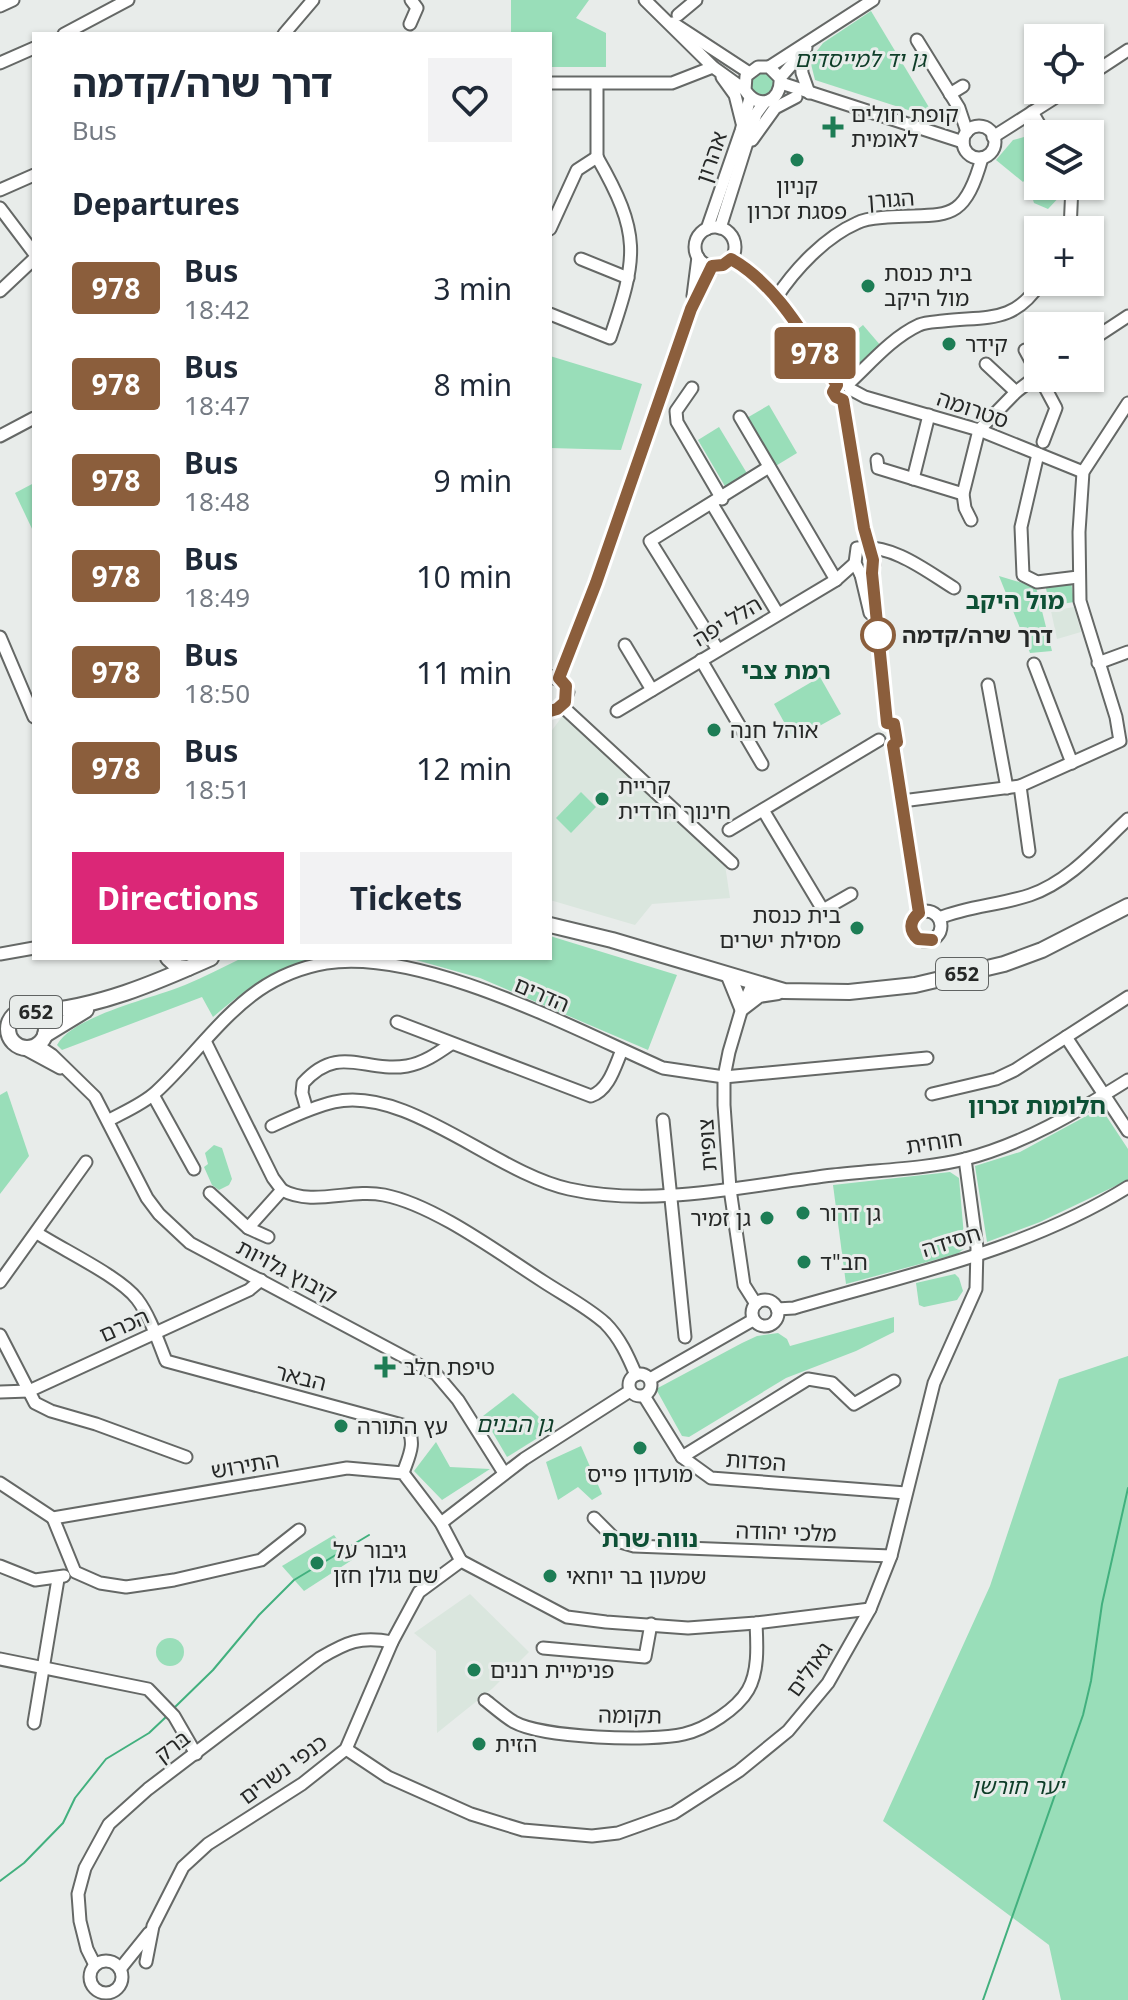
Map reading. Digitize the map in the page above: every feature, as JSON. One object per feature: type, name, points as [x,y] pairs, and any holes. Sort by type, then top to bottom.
[{"type":"main road","name":"652","points":[[552,925],[784,991],[849,992],[915,985],[1004,964],[1042,950],[1128,906]]},
{"type":"main road","points":[[161,979],[166,960]]},
{"type":"main road","points":[[169,960],[178,967],[188,968]]},
{"type":"main road","name":"652","points":[[24,1044],[9,1036],[4,1028],[20,1011],[65,1010],[104,1000],[206,960]]},
{"type":"main road","points":[[729,976],[742,1008],[759,995],[784,991]]},
{"type":"main road","name":"652","points":[[24,1044],[104,1000]]},
{"type":"main road","name":"652","points":[[24,1044],[44,1021],[35,1012]]},
{"type":"street","points":[[0,6],[13,0]]},
{"type":"street","points":[[68,32],[128,0]]},
{"type":"street","points":[[285,32],[313,0]]},
{"type":"street","points":[[410,24],[417,8],[411,0]]},
{"type":"street","points":[[645,0],[701,56],[747,94],[770,100],[815,94]]},
{"type":"street","points":[[678,15],[696,0]]},
{"type":"street","points":[[747,94],[744,81],[748,72],[758,67],[769,67],[873,0]]},
{"type":"street","points":[[662,17],[748,72]]},
{"type":"street","points":[[917,40],[959,108],[961,117],[945,135]]},
{"type":"street","points":[[770,100],[780,80],[812,41]]},
{"type":"street","points":[[0,63],[32,49]]},
{"type":"street","points":[[1104,66],[1128,50]]},
{"type":"street","points":[[801,55],[802,73],[815,94]]},
{"type":"street","points":[[695,75],[701,56]]},
{"type":"street","points":[[552,83],[672,83],[713,67]]},
{"type":"street","points":[[713,67],[735,95],[743,122],[741,131]]},
{"type":"street","points":[[769,67],[780,80],[815,94],[945,135],[965,137]]},
{"type":"street","points":[[552,315],[610,338],[632,259],[629,226],[597,157],[597,85]]},
{"type":"street","points":[[950,94],[963,86]]},
{"type":"street","name":"אהרון","points":[[714,228],[741,131],[747,94]]},
{"type":"street","points":[[744,151],[775,108],[796,97]]},
{"type":"street","name":"אהרון","points":[[714,228],[756,114],[770,100]]},
{"type":"street","points":[[993,137],[1045,104]]},
{"type":"street","points":[[959,108],[965,137],[969,154],[982,158],[992,150],[993,137],[984,127],[975,127],[965,137]]},
{"type":"street","points":[[1032,112],[1037,120]]},
{"type":"street","points":[[552,225],[577,170],[597,157]]},
{"type":"street","name":"הגורן","points":[[776,298],[789,278],[823,246],[857,222],[876,218],[945,215],[960,206],[975,182],[982,158]]},
{"type":"street","points":[[0,190],[32,176]]},
{"type":"street","points":[[0,208],[32,250]]},
{"type":"street","points":[[691,309],[698,237],[714,228],[730,234],[734,252],[723,265],[712,266],[698,257]]},
{"type":"street","points":[[581,259],[628,278]]},
{"type":"street","points":[[731,259],[763,283],[776,298],[844,390],[873,560]]},
{"type":"street","points":[[0,291],[32,261]]},
{"type":"street","points":[[712,266],[691,309],[596,583],[555,677],[568,692],[556,709],[732,863]]},
{"type":"street","points":[[763,283],[789,278]]},
{"type":"street","points":[[844,390],[902,335],[922,324],[994,317],[1013,312],[1032,296]]},
{"type":"street","points":[[1104,332],[1128,316]]},
{"type":"street","points":[[986,364],[1016,392]]},
{"type":"street","points":[[971,520],[963,494],[979,430],[1024,386]]},
{"type":"street","points":[[692,388],[676,411],[677,422],[778,614]]},
{"type":"street","name":"סטרומה","points":[[844,390],[979,430],[1083,472]]},
{"type":"street","points":[[1043,442],[1056,408],[1048,392]]},
{"type":"street","points":[[902,801],[1020,786],[1120,741],[1116,717],[1080,601],[1078,577],[1083,472],[1128,403]]},
{"type":"street","points":[[913,479],[929,415]]},
{"type":"street","points":[[740,417],[836,580]]},
{"type":"street","points":[[0,436],[32,419]]},
{"type":"street","points":[[1038,454],[1021,527],[1023,575],[1037,582],[1078,577]]},
{"type":"street","points":[[877,460],[878,468],[963,494]]},
{"type":"street","points":[[718,650],[650,541],[769,467]]},
{"type":"street","points":[[869,547],[903,557],[954,588]]},
{"type":"street","name":"הלל יפה","points":[[617,711],[836,580],[863,570],[857,548],[869,547]]},
{"type":"street","points":[[887,723],[879,640],[863,570],[888,551]]},
{"type":"street","points":[[0,637],[32,712]]},
{"type":"street","points":[[625,645],[652,690]]},
{"type":"street","points":[[1098,663],[1128,652]]},
{"type":"street","points":[[701,660],[762,764]]},
{"type":"street","points":[[1034,664],[1072,763]]},
{"type":"street","points":[[988,685],[1007,788]]},
{"type":"street","points":[[887,723],[894,724],[897,742],[893,745],[883,744],[879,740],[879,729],[887,723]]},
{"type":"street","points":[[729,830],[879,740]]},
{"type":"street","points":[[893,745],[919,913],[911,926],[914,936],[922,941],[937,937],[941,928],[939,918],[932,912],[919,913]]},
{"type":"street","points":[[1020,786],[1029,851]]},
{"type":"street","points":[[763,810],[823,910],[851,894]]},
{"type":"street","points":[[939,918],[960,909],[1026,896],[1062,880],[1128,819]]},
{"type":"street","points":[[0,954],[32,948]]},
{"type":"street","name":"הדרים","points":[[109,1120],[153,1095],[241,1004],[284,976],[310,966],[355,962],[429,973],[461,983],[663,1068],[724,1077],[927,1058]]},
{"type":"street","name":"צופית","points":[[753,983],[742,1008],[724,1077],[730,1189],[744,1285],[756,1304]]},
{"type":"street","points":[[932,1094],[996,1079],[1128,997]]},
{"type":"street","points":[[397,1022],[591,1096],[599,1093],[605,1085],[622,1050]]},
{"type":"street","points":[[1066,1037],[1128,1131]]},
{"type":"street","points":[[205,1041],[273,1178],[282,1190],[301,1197],[353,1193],[385,1195],[423,1209],[490,1247],[593,1314],[617,1337],[636,1375]]},
{"type":"street","name":"קיבוץ גלויות","points":[[24,1044],[77,1080],[95,1097],[147,1198],[190,1243],[436,1374],[458,1400],[504,1473]]},
{"type":"street","points":[[307,1110],[302,1093],[303,1083],[325,1064],[350,1061],[406,1066],[421,1062],[451,1044]]},
{"type":"street","name":"חוחית","points":[[272,1126],[307,1110],[346,1101],[371,1102],[407,1112],[548,1184],[589,1193],[669,1195],[965,1159],[1031,1136],[1128,1080]]},
{"type":"street","points":[[153,1095],[194,1169]]},
{"type":"street","points":[[663,1120],[685,1337]]},
{"type":"street","name":"גאולים","points":[[346,1749],[388,1777],[471,1814],[523,1830],[592,1836],[618,1833],[674,1813],[739,1771],[788,1731],[828,1683],[870,1609],[891,1556],[934,1383],[976,1289],[977,1254],[965,1159]]},
{"type":"street","points":[[0,1282],[86,1162]]},
{"type":"street","name":"חסידה","points":[[777,1309],[794,1308],[977,1254],[1075,1217],[1128,1187]]},
{"type":"street","points":[[248,1228],[282,1190]]},
{"type":"street","points":[[210,1193],[248,1228],[268,1237]]},
{"type":"street","points":[[37,1233],[136,1297],[156,1333]]},
{"type":"street","name":"הכרם","points":[[0,1392],[29,1391],[249,1290],[261,1280]]},
{"type":"street","points":[[762,1301],[769,1301],[777,1309],[777,1318],[772,1324],[760,1326],[753,1320],[756,1304],[762,1301]]},
{"type":"street","points":[[650,1379],[753,1320]]},
{"type":"street","name":"הבאר","points":[[156,1333],[166,1361],[406,1426],[412,1434],[413,1444],[403,1473]]},
{"type":"street","points":[[0,1335],[35,1403],[186,1457]]},
{"type":"street","points":[[642,1374],[650,1379],[650,1391],[644,1396],[635,1396],[630,1391],[629,1384],[636,1375],[642,1374]]},
{"type":"street","points":[[682,1457],[808,1379],[832,1383],[854,1404],[894,1381]]},
{"type":"street","points":[[441,1523],[504,1473],[630,1391]]},
{"type":"street","name":"הפדות","points":[[644,1396],[682,1457],[711,1478],[906,1493]]},
{"type":"street","name":"התירוש","points":[[53,1518],[347,1468],[403,1473]]},
{"type":"street","points":[[403,1473],[441,1523],[461,1561],[539,1599],[567,1617],[688,1628],[870,1609]]},
{"type":"street","points":[[0,1483],[53,1518],[75,1572],[100,1583],[126,1587],[174,1580],[261,1560],[299,1530]]},
{"type":"street","name":"מלכי יהודה","points":[[594,1518],[617,1541],[634,1546],[891,1556]]},
{"type":"street","name":"כנפי נשרים","points":[[146,1962],[153,1926],[183,1867],[208,1844],[302,1784],[346,1749],[392,1642],[419,1592],[443,1571],[461,1561]]},
{"type":"street","points":[[0,1566],[35,1580],[58,1579],[75,1572]]},
{"type":"street","points":[[34,1723],[58,1579]]},
{"type":"street","name":"תקומה","points":[[485,1700],[516,1723],[549,1732],[628,1738],[686,1734],[737,1704],[750,1687],[756,1664],[756,1623]]},
{"type":"street","points":[[543,1648],[645,1657],[651,1624]]},
{"type":"street","name":"ברק","points":[[95,1965],[87,1949],[80,1921],[78,1894],[85,1868],[109,1824],[148,1789],[320,1658],[347,1642],[369,1638],[392,1642]]},
{"type":"street","points":[[0,1659],[148,1689],[174,1716],[196,1754]]},
{"type":"street","points":[[120,1969],[109,1961],[95,1965],[90,1979],[100,1992],[116,1989],[121,1980],[120,1969],[153,1926]]},
{"type":"shaded area","points":[[1074,607],[1081,632],[1057,639],[1051,611]]},
{"type":"shaded area","name":"קריית חינוך חרדית","points":[[564,714],[725,865],[730,898],[652,904],[635,925],[552,901],[552,730]]},
{"type":"shaded area","name":"פנימיית רננים","points":[[470,1594],[529,1652],[493,1688],[437,1733],[436,1651],[414,1633]]},
{"type":"green space","points":[[511,0],[589,0],[576,18],[606,33],[606,67],[552,67],[552,32],[511,32]]},
{"type":"green space","name":"גן יד למייסדים","points":[[871,11],[936,119],[815,80],[810,60],[823,43]]},
{"type":"green space","points":[[758,72],[768,72],[775,79],[775,89],[768,96],[758,96],[751,89],[751,79]]},
{"type":"green space","points":[[1024,137],[1023,182],[996,160],[1013,140]]},
{"type":"green space","points":[[1033,200],[1056,200],[1048,209]]},
{"type":"green space","points":[[863,325],[881,346],[852,370],[834,349]]},
{"type":"green space","points":[[552,357],[642,384],[621,450],[552,448]]},
{"type":"green space","points":[[769,405],[797,453],[774,467],[745,419]]},
{"type":"green space","points":[[719,427],[748,475],[726,488],[698,440]]},
{"type":"green space","points":[[32,484],[32,529],[15,493]]},
{"type":"green space","points":[[999,576],[1036,587],[1052,651],[1030,653]]},
{"type":"green space","points":[[1071,581],[1074,602],[1050,606],[1045,584]]},
{"type":"green space","points":[[820,677],[841,714],[794,740],[774,704]]},
{"type":"green space","points":[[581,792],[596,807],[571,833],[556,818]]},
{"type":"green space","points":[[552,937],[677,975],[648,1050],[480,978],[416,960],[552,960]]},
{"type":"green space","points":[[238,960],[308,960],[260,982],[213,1017],[202,997],[62,1050],[57,1045],[79,1025],[96,1017],[185,985]]},
{"type":"green space","points":[[7,1091],[29,1156],[0,1194],[0,1095]]},
{"type":"green space","points":[[1101,1108],[1128,1149],[1128,1180],[1040,1222],[987,1242],[975,1166],[1020,1152]]},
{"type":"green space","points":[[214,1145],[222,1148],[232,1179],[229,1185],[219,1190],[212,1185],[204,1167],[208,1164],[205,1153]]},
{"type":"green space","points":[[950,1172],[959,1178],[965,1248],[957,1254],[846,1284],[833,1185]]},
{"type":"green space","points":[[955,1274],[963,1291],[957,1300],[924,1307],[919,1305],[916,1283]]},
{"type":"green space","points":[[894,1317],[894,1332],[856,1351],[786,1378],[689,1437],[682,1436],[656,1389],[757,1336],[778,1333],[787,1339],[790,1346]]},
{"type":"green space","name":"יער חורשן","points":[[1128,1356],[1128,2000],[1061,2000],[1049,1945],[883,1821],[990,1586],[1059,1379]]},
{"type":"green space","name":"גן הבנים","points":[[513,1393],[552,1429],[507,1457],[483,1416]]},
{"type":"green space","points":[[436,1442],[450,1467],[490,1469],[442,1500],[414,1471]]},
{"type":"green space","points":[[581,1446],[602,1494],[592,1500],[578,1487],[558,1500],[546,1462]]},
{"type":"green space","name":"גיבור על שם גולן חזן","points":[[334,1535],[352,1560],[304,1591],[282,1566]]},
{"type":"green space","points":[[170,1638],[180,1642],[184,1652],[180,1662],[170,1666],[160,1662],[156,1652],[160,1642]]},
{"type":"waterway","points":[[983,2000],[1083,1715],[1102,1604],[1128,1488]]},
{"type":"waterway","points":[[174,1708],[213,1670],[259,1615],[294,1580],[369,1535]]},
{"type":"waterway","points":[[0,1881],[24,1863],[63,1823],[75,1798],[106,1759],[149,1733],[167,1716]]},
{"type":"bus line","name":"978","points":[[552,710],[562,706],[567,697],[566,686],[559,678],[596,583],[691,309],[712,266],[723,265],[731,259],[763,283],[776,298],[837,385],[833,392],[836,397],[843,400],[864,528],[873,560],[887,723],[894,724],[897,742],[893,745],[919,913],[911,926],[918,939],[932,940]]},
{"type":"place","name":"קופת חולים לאומית","points":[[833,127]]},
{"type":"place","name":"קניון פסגת זכרון","points":[[797,160]]},
{"type":"place","name":"בית כנסת מול היקב","points":[[868,286]]},
{"type":"place","name":"קידר","points":[[949,344]]},
{"type":"place","name":"דרך שרה/קדמה","points":[[878,635]]},
{"type":"place","name":"אוהל חנה","points":[[714,730]]},
{"type":"place","name":"קריית חינוך חרדית","points":[[602,799]]},
{"type":"place","name":"בית כנסת מסילת ישרים","points":[[857,928]]},
{"type":"place","name":"גן דרור","points":[[803,1213]]},
{"type":"place","name":"גן זמיר","points":[[767,1218]]},
{"type":"place","name":"חב\"ד","points":[[804,1262]]},
{"type":"place","name":"טיפת חלב","points":[[385,1367]]},
{"type":"place","name":"עץ התורה","points":[[341,1426]]},
{"type":"place","name":"מועדון פייס","points":[[640,1448]]},
{"type":"place","name":"גיבור על שם גולן חזן","points":[[317,1563]]},
{"type":"place","name":"שמעון בר יוחאי","points":[[550,1576]]},
{"type":"place","name":"פנימיית רננים","points":[[474,1670]]},
{"type":"place","name":"הזית","points":[[479,1744]]},
{"type":"district","name":"מול היקב","points":[[1015,601]]},
{"type":"district","name":"רמת צבי","points":[[786,671]]},
{"type":"district","name":"חלומות זכרון","points":[[1037,1106]]},
{"type":"district","name":"נווה שרת","points":[[650,1539]]}]
